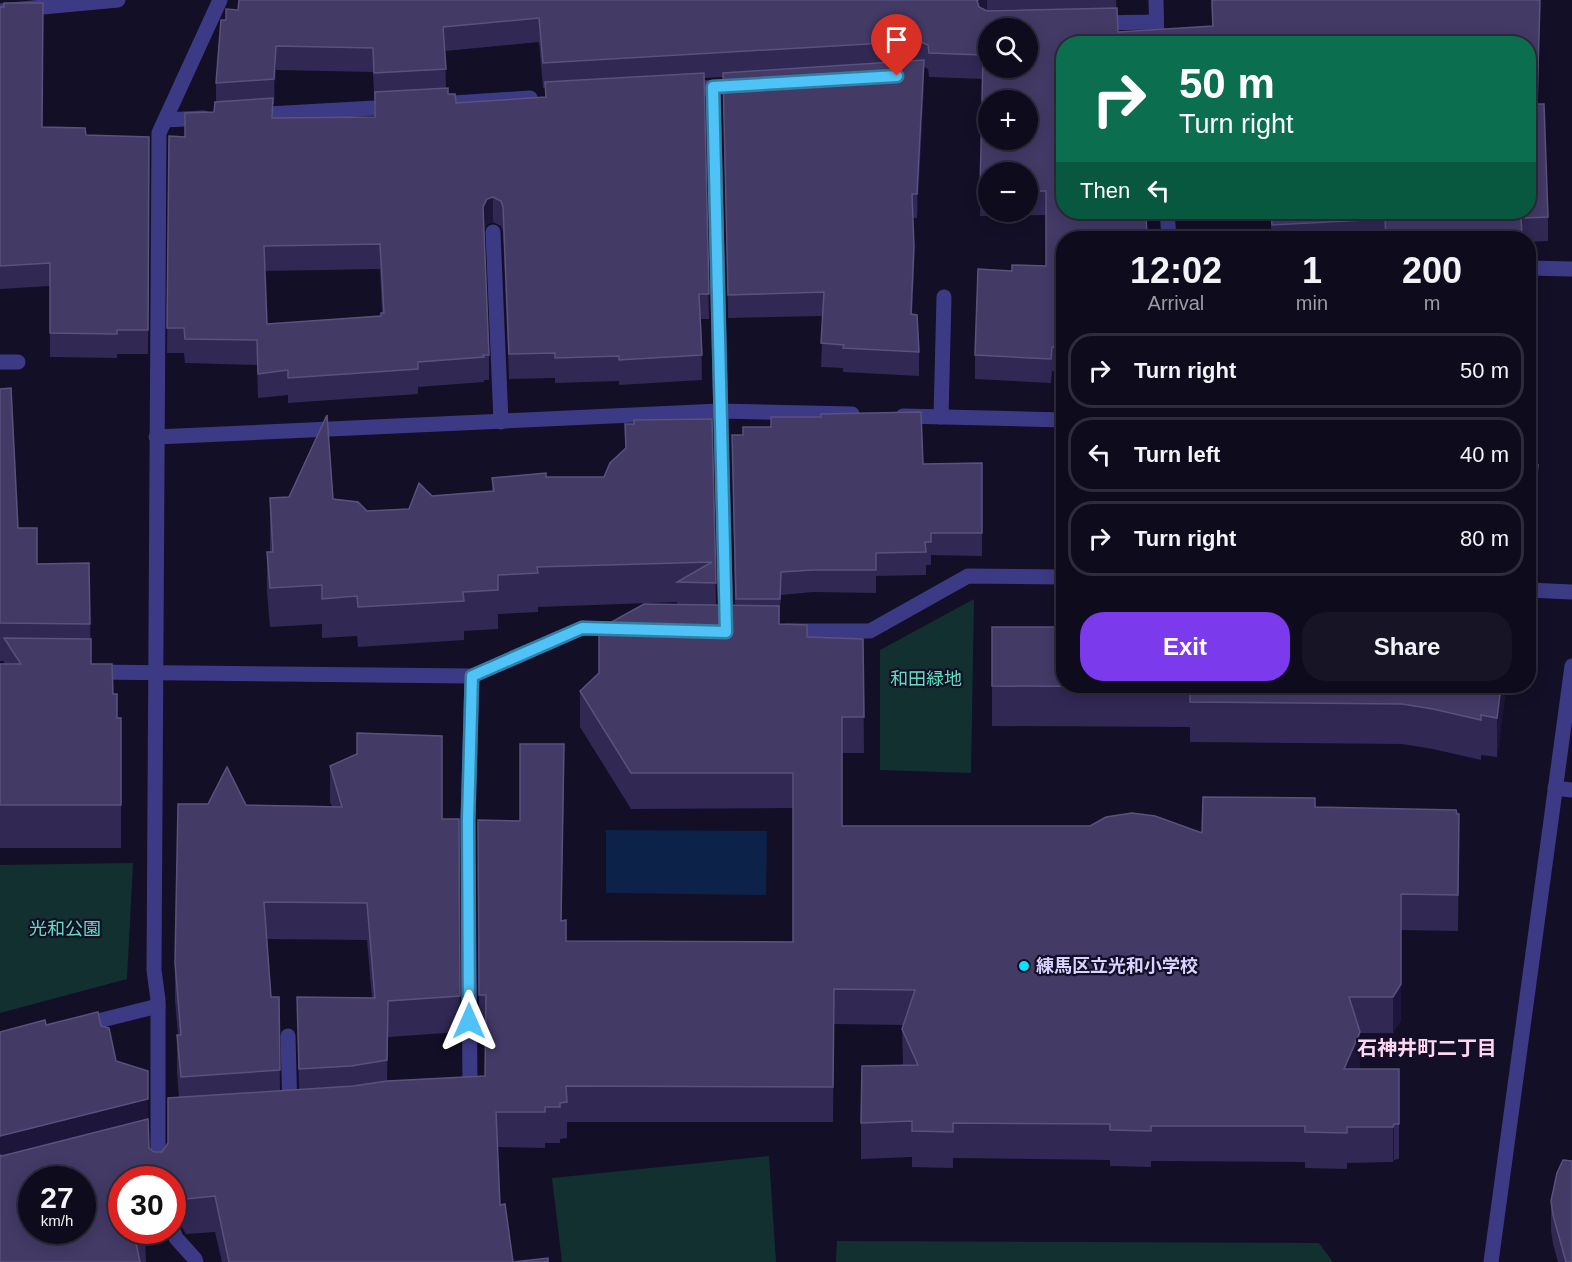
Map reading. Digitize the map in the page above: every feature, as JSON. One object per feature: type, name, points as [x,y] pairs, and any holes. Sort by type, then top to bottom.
[{"type":"street","points":[[0,11],[118,0]]},
{"type":"street","points":[[156,1166],[152,1144],[158,1125],[158,1006],[154,970],[159,133],[220,0]]},
{"type":"street","points":[[1156,0],[1157,36]]},
{"type":"street","points":[[1089,23],[1156,22]]},
{"type":"street","points":[[666,90],[759,85]]},
{"type":"street","points":[[713,87],[726,631]]},
{"type":"street","points":[[427,105],[547,97]]},
{"type":"street","points":[[165,120],[404,106]]},
{"type":"street","points":[[493,232],[501,422]]},
{"type":"street","points":[[1536,268],[1572,269]]},
{"type":"street","points":[[941,417],[944,297]]},
{"type":"street","points":[[0,362],[18,362]]},
{"type":"street","points":[[156,437],[720,411],[1056,420]]},
{"type":"street","points":[[770,631],[870,631],[968,576],[1056,577]]},
{"type":"street","points":[[1536,590],[1572,592]]},
{"type":"street","points":[[80,672],[472,676],[582,628],[637,630]]},
{"type":"street","points":[[1491,1262],[1572,666]]},
{"type":"street","points":[[455,1096],[467,1094],[470,1088],[468,821],[472,676]]},
{"type":"street","points":[[1555,788],[1572,790]]},
{"type":"street","points":[[68,1028],[158,1006]]},
{"type":"street","points":[[288,1036],[290,1116]]},
{"type":"street","points":[[158,1125],[175,1124]]},
{"type":"street","points":[[181,1244],[196,1262]]},
{"type":"green space","name":"和田緑地","points":[[974,599],[971,773],[880,770],[880,650]]},
{"type":"green space","name":"光和公園","points":[[133,863],[127,979],[0,1013],[0,865]]},
{"type":"green space","points":[[769,1156],[776,1262],[562,1262],[552,1178]]},
{"type":"green space","points":[[837,1241],[1319,1243],[1333,1262],[836,1262]]},
{"type":"water","points":[[606,830],[767,831],[766,895],[606,893]]},
{"type":"building","points":[[239,0],[978,0],[979,7],[987,11],[1117,8],[1118,32],[1213,26],[1212,0],[1540,0],[1537,104],[1544,104],[1548,217],[1536,217],[1536,36],[1056,36],[1056,219],[1146,219],[1147,231],[1056,231],[1056,347],[1052,347],[1051,359],[975,355],[978,269],[1012,271],[1012,265],[1046,266],[1046,191],[1038,191],[1038,162],[981,162],[981,150],[1038,150],[1038,90],[982,90],[982,78],[1038,78],[1038,18],[978,18],[978,55],[929,53],[928,45],[919,41],[543,63],[539,18],[443,27],[446,69],[374,73],[373,48],[276,46],[274,79],[216,83],[221,20],[226,20],[226,9],[238,10]]},
{"type":"building","points":[[4,3],[43,3],[42,127],[85,128],[86,135],[149,137],[148,330],[117,330],[117,334],[50,333],[50,263],[0,266],[0,7],[4,7]]},
{"type":"building","points":[[924,60],[917,194],[912,194],[914,247],[911,314],[917,315],[919,352],[843,348],[844,345],[821,343],[824,292],[728,295],[723,73]]},
{"type":"building","points":[[704,73],[709,294],[699,294],[702,355],[619,360],[619,356],[555,358],[555,353],[509,354],[503,207],[501,201],[493,197],[487,199],[483,207],[489,355],[418,362],[418,369],[288,378],[288,370],[258,374],[257,340],[185,339],[184,328],[167,328],[169,136],[185,137],[185,113],[214,112],[215,102],[273,98],[272,118],[375,117],[375,92],[448,88],[448,94],[455,94],[456,103],[546,97],[545,82]],"holes":[[[380,244],[384,313],[381,313],[381,316],[267,324],[264,246]]]},
{"type":"building","points":[[1272,219],[1385,219],[1272,225]]},
{"type":"building","points":[[1385,219],[1521,219],[1522,231],[1386,231]]},
{"type":"building","points":[[11,388],[18,528],[37,528],[37,564],[89,563],[90,624],[0,623],[0,389]]},
{"type":"building","points":[[921,412],[923,464],[982,463],[982,533],[931,533],[931,542],[925,542],[926,552],[876,553],[876,570],[781,572],[780,599],[736,599],[732,435],[743,435],[743,427],[771,427],[771,417]]},
{"type":"building","points":[[327,415],[333,499],[358,502],[367,511],[409,509],[419,483],[432,496],[494,491],[492,478],[546,473],[546,477],[604,477],[610,463],[626,448],[625,424],[634,424],[634,420],[712,419],[716,583],[677,582],[712,562],[537,567],[538,573],[498,575],[498,590],[463,592],[464,601],[358,607],[357,596],[322,599],[322,585],[270,588],[267,552],[273,552],[270,498],[289,497]]},
{"type":"building","points":[[644,604],[779,606],[779,624],[807,625],[807,637],[863,639],[864,717],[842,717],[842,826],[1090,826],[1106,817],[1132,813],[1155,816],[1202,833],[1203,797],[1315,798],[1315,807],[1456,810],[1459,814],[1458,895],[1401,894],[1401,984],[1393,997],[1349,997],[1360,1032],[1344,1069],[1399,1069],[1399,1124],[1394,1124],[1393,1127],[1347,1127],[1347,1133],[1305,1132],[1305,1126],[1151,1126],[1151,1131],[1110,1130],[1110,1124],[953,1123],[953,1132],[912,1131],[912,1121],[861,1123],[862,1066],[918,1065],[902,1029],[915,990],[834,989],[833,1087],[566,1086],[567,1102],[560,1103],[560,1107],[545,1107],[545,1112],[496,1112],[500,1205],[505,1204],[513,1262],[229,1262],[215,1196],[186,1199],[186,1166],[108,1166],[108,1244],[136,1244],[140,1262],[0,1262],[0,1155],[148,1119],[149,1148],[154,1152],[162,1152],[168,1143],[168,1098],[485,1076],[486,995],[479,995],[478,820],[520,821],[520,744],[564,744],[561,921],[566,920],[566,941],[793,942],[793,773],[631,773],[580,691],[599,673],[599,629]]},
{"type":"building","points":[[992,627],[1056,627],[1056,686],[992,686]]},
{"type":"building","points":[[4,638],[91,639],[91,664],[112,664],[113,694],[117,694],[117,718],[121,718],[121,805],[0,805],[0,664],[21,664]]},
{"type":"building","points":[[1190,693],[1500,693],[1497,718],[1481,715],[1481,720],[1402,704],[1190,702]]},
{"type":"building","points":[[357,733],[442,736],[442,819],[459,819],[460,996],[388,1001],[387,1060],[351,1066],[299,1069],[297,997],[375,998],[367,903],[264,902],[271,997],[279,997],[280,1070],[181,1077],[177,1035],[181,1035],[175,963],[178,804],[208,804],[227,767],[246,805],[342,807],[330,766],[357,754]]},
{"type":"building","points":[[98,1012],[101,1026],[109,1028],[116,1061],[148,1071],[148,1099],[0,1136],[0,1032],[45,1020],[46,1025]]},
{"type":"building","points":[[1563,1160],[1572,1161],[1572,1262],[1566,1262],[1551,1201],[1557,1173]]},
{"type":"building","points":[[548,1258],[548,1262],[513,1262]]},
{"type":"place","name":"練馬区立光和小学校","points":[[1024,966]]},
{"type":"district","name":"石神井町二丁目","points":[[1427,1048]]},
{"type":"route","points":[[469,1021],[468,821],[472,676],[582,628],[726,632],[713,87],[897,76]]}]
